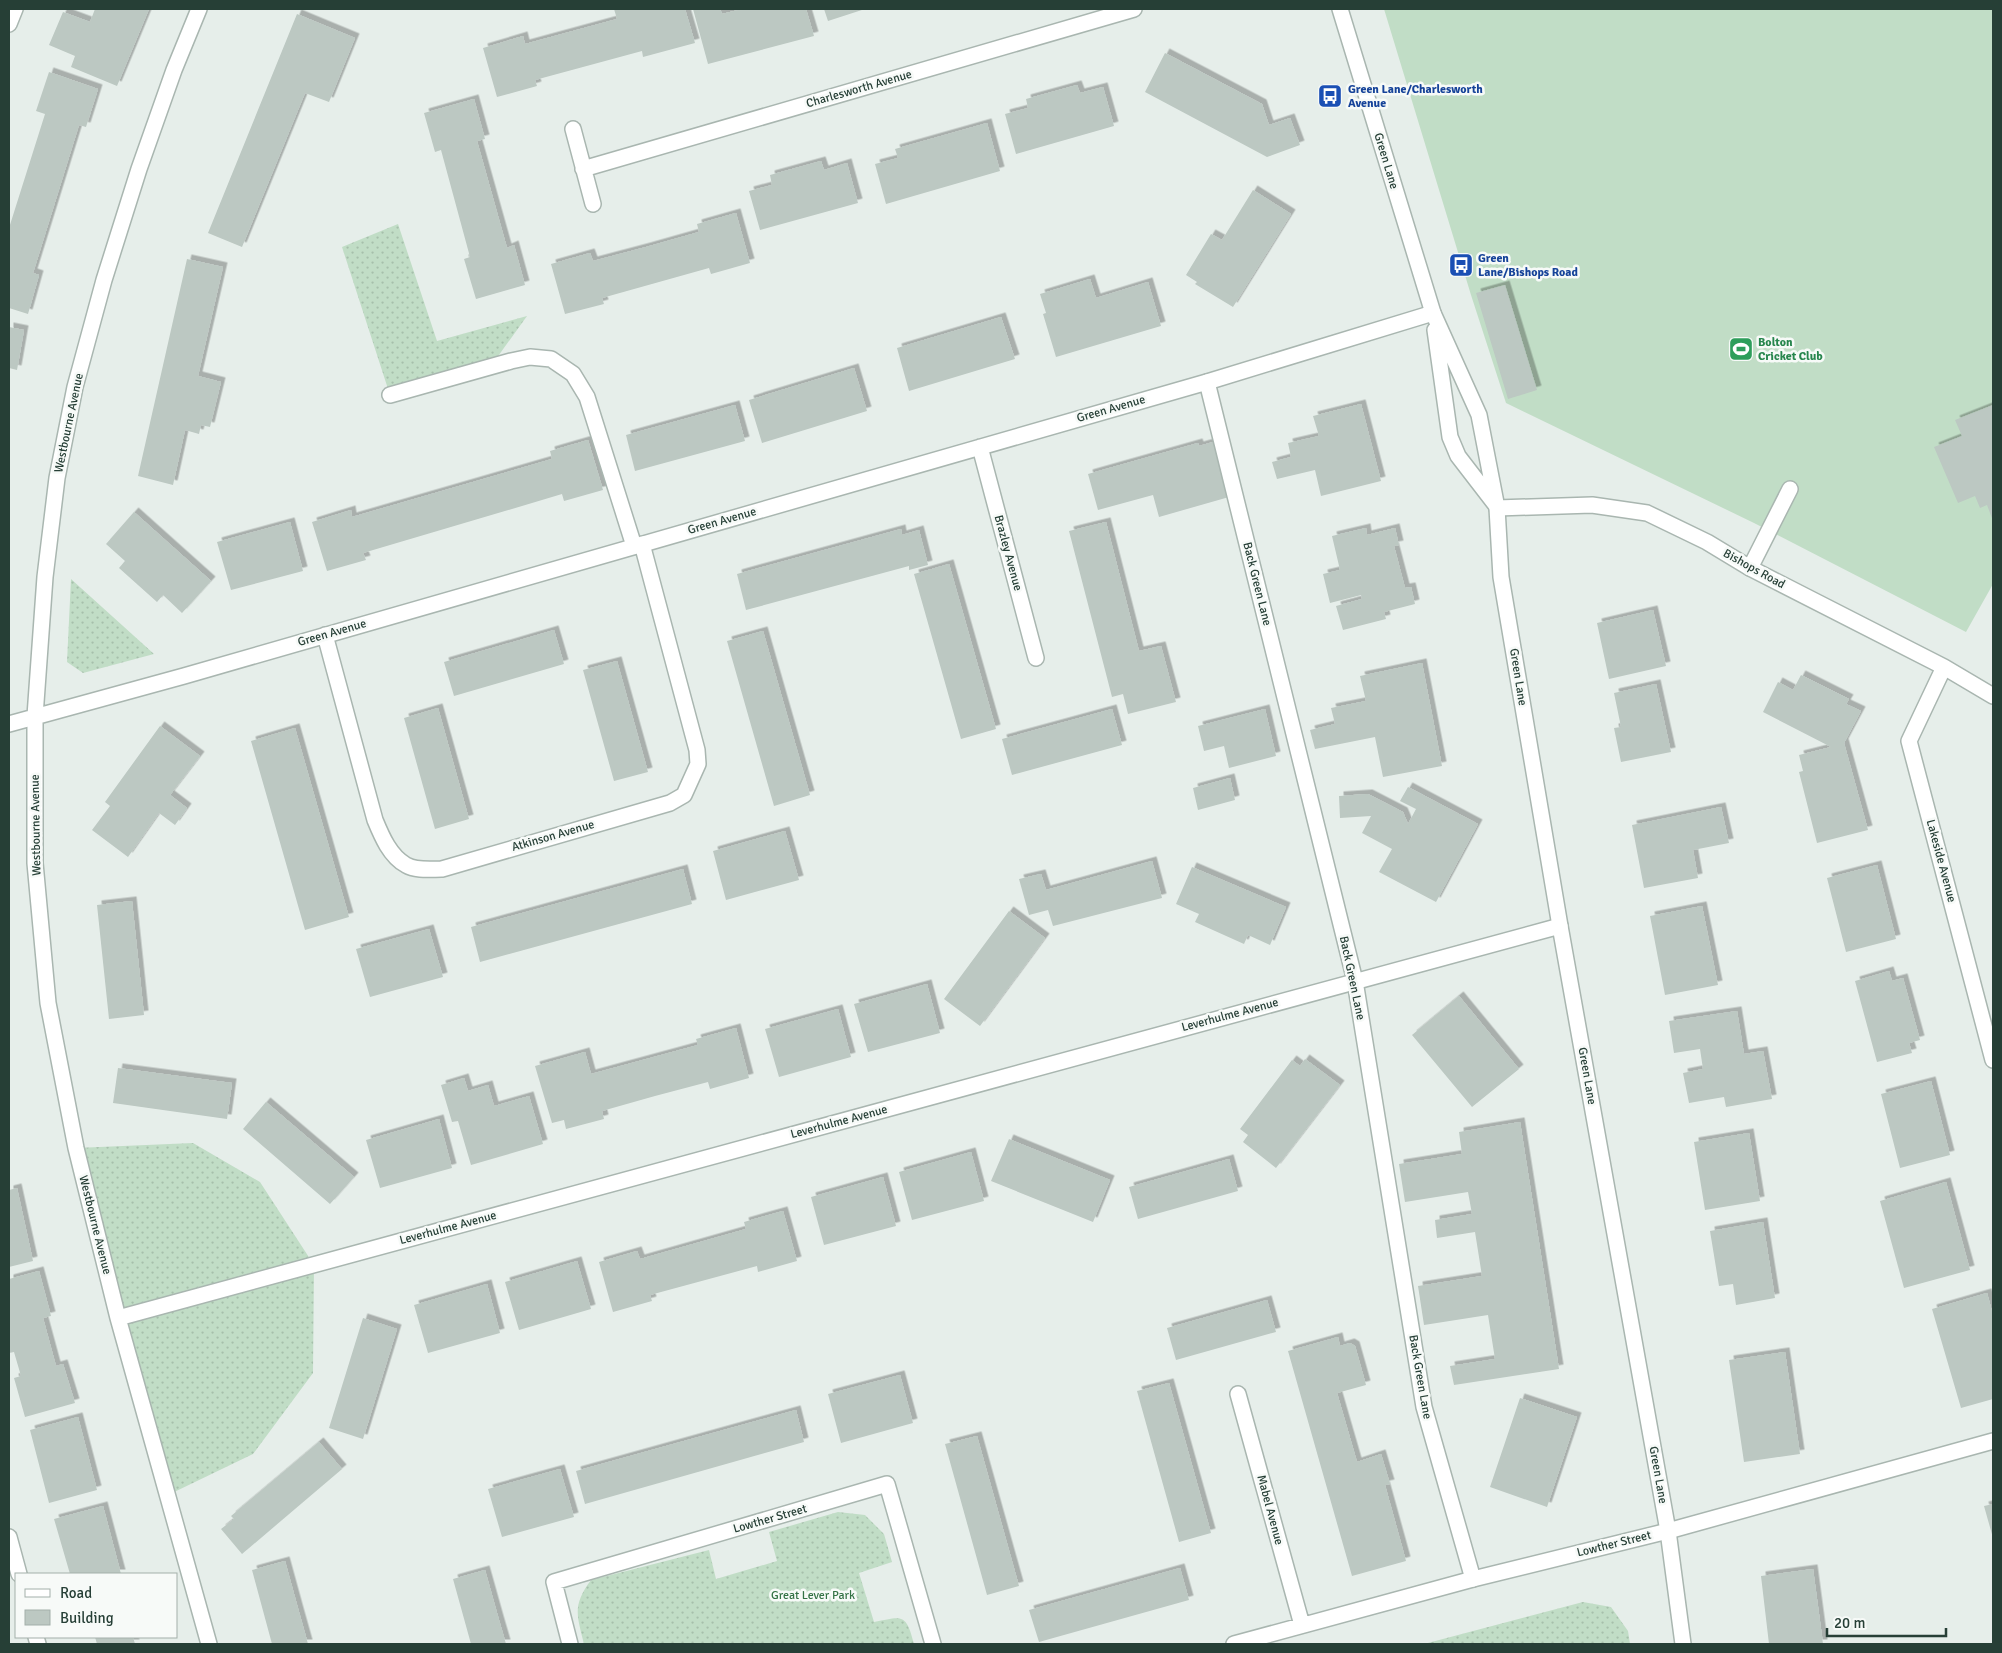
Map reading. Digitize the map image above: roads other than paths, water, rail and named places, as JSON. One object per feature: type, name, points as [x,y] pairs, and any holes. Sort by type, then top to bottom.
[{"type":"street","points":[[9,24],[15,9]]},
{"type":"street","name":"Westbourne Avenue","points":[[199,9],[174,70],[139,169],[104,280],[75,387],[57,478],[45,577],[35,716],[36,863],[48,1003],[76,1148],[118,1318],[209,1644]]},
{"type":"street","name":"Charlesworth Avenue","points":[[584,169],[1134,9]]},
{"type":"street","name":"Green Lane","points":[[1340,9],[1433,314],[1479,415],[1497,508],[1501,576],[1560,926],[1668,1530],[1683,1644]]},
{"type":"street","points":[[574,128],[593,204]]},
{"type":"street","name":"Green Avenue","points":[[9,724],[1207,382],[1433,314]]},
{"type":"street","name":"Green Lane","points":[[1433,314],[1450,437],[1458,456],[1497,508]]},
{"type":"street","name":"Atkinson Avenue","points":[[325,635],[375,820],[382,839],[393,854],[407,866],[424,869],[442,868],[670,802],[684,795],[698,764],[697,750],[638,545],[587,397],[573,374],[550,359],[530,357],[390,395]]},
{"type":"street","name":"Back Green Lane","points":[[1207,382],[1355,981],[1424,1407],[1473,1579]]},
{"type":"street","name":"Brazley Avenue","points":[[980,447],[1036,658]]},
{"type":"street","points":[[1750,568],[1790,490]]},
{"type":"street","name":"Bishops Road","points":[[1497,508],[1592,505],[1646,513],[1707,542],[1750,568],[1944,667],[1993,696]]},
{"type":"street","name":"Lakeside Avenue","points":[[1944,667],[1909,741],[1993,1060]]},
{"type":"street","name":"Leverhulme Avenue","points":[[118,1318],[1560,926]]},
{"type":"street","name":"Mabel Avenue","points":[[1238,1394],[1302,1625]]},
{"type":"street","name":"Lowther Street","points":[[1234,1644],[1473,1579],[1668,1530],[1993,1440]]},
{"type":"street","name":"Lowther Street","points":[[570,1644],[554,1582],[887,1484],[933,1644]]},
{"type":"street","points":[[9,1537],[19,1573]]},
{"type":"place","name":"Green Lane/Charlesworth Avenue","points":[[1330,96]]},
{"type":"place","name":"Green Lane/Bishops Road","points":[[1461,265]]},
{"type":"place","name":"Bolton Cricket Club","points":[[1741,349]]},
{"type":"park label","name":"Great Lever Park","points":[[813,1595]]}]
